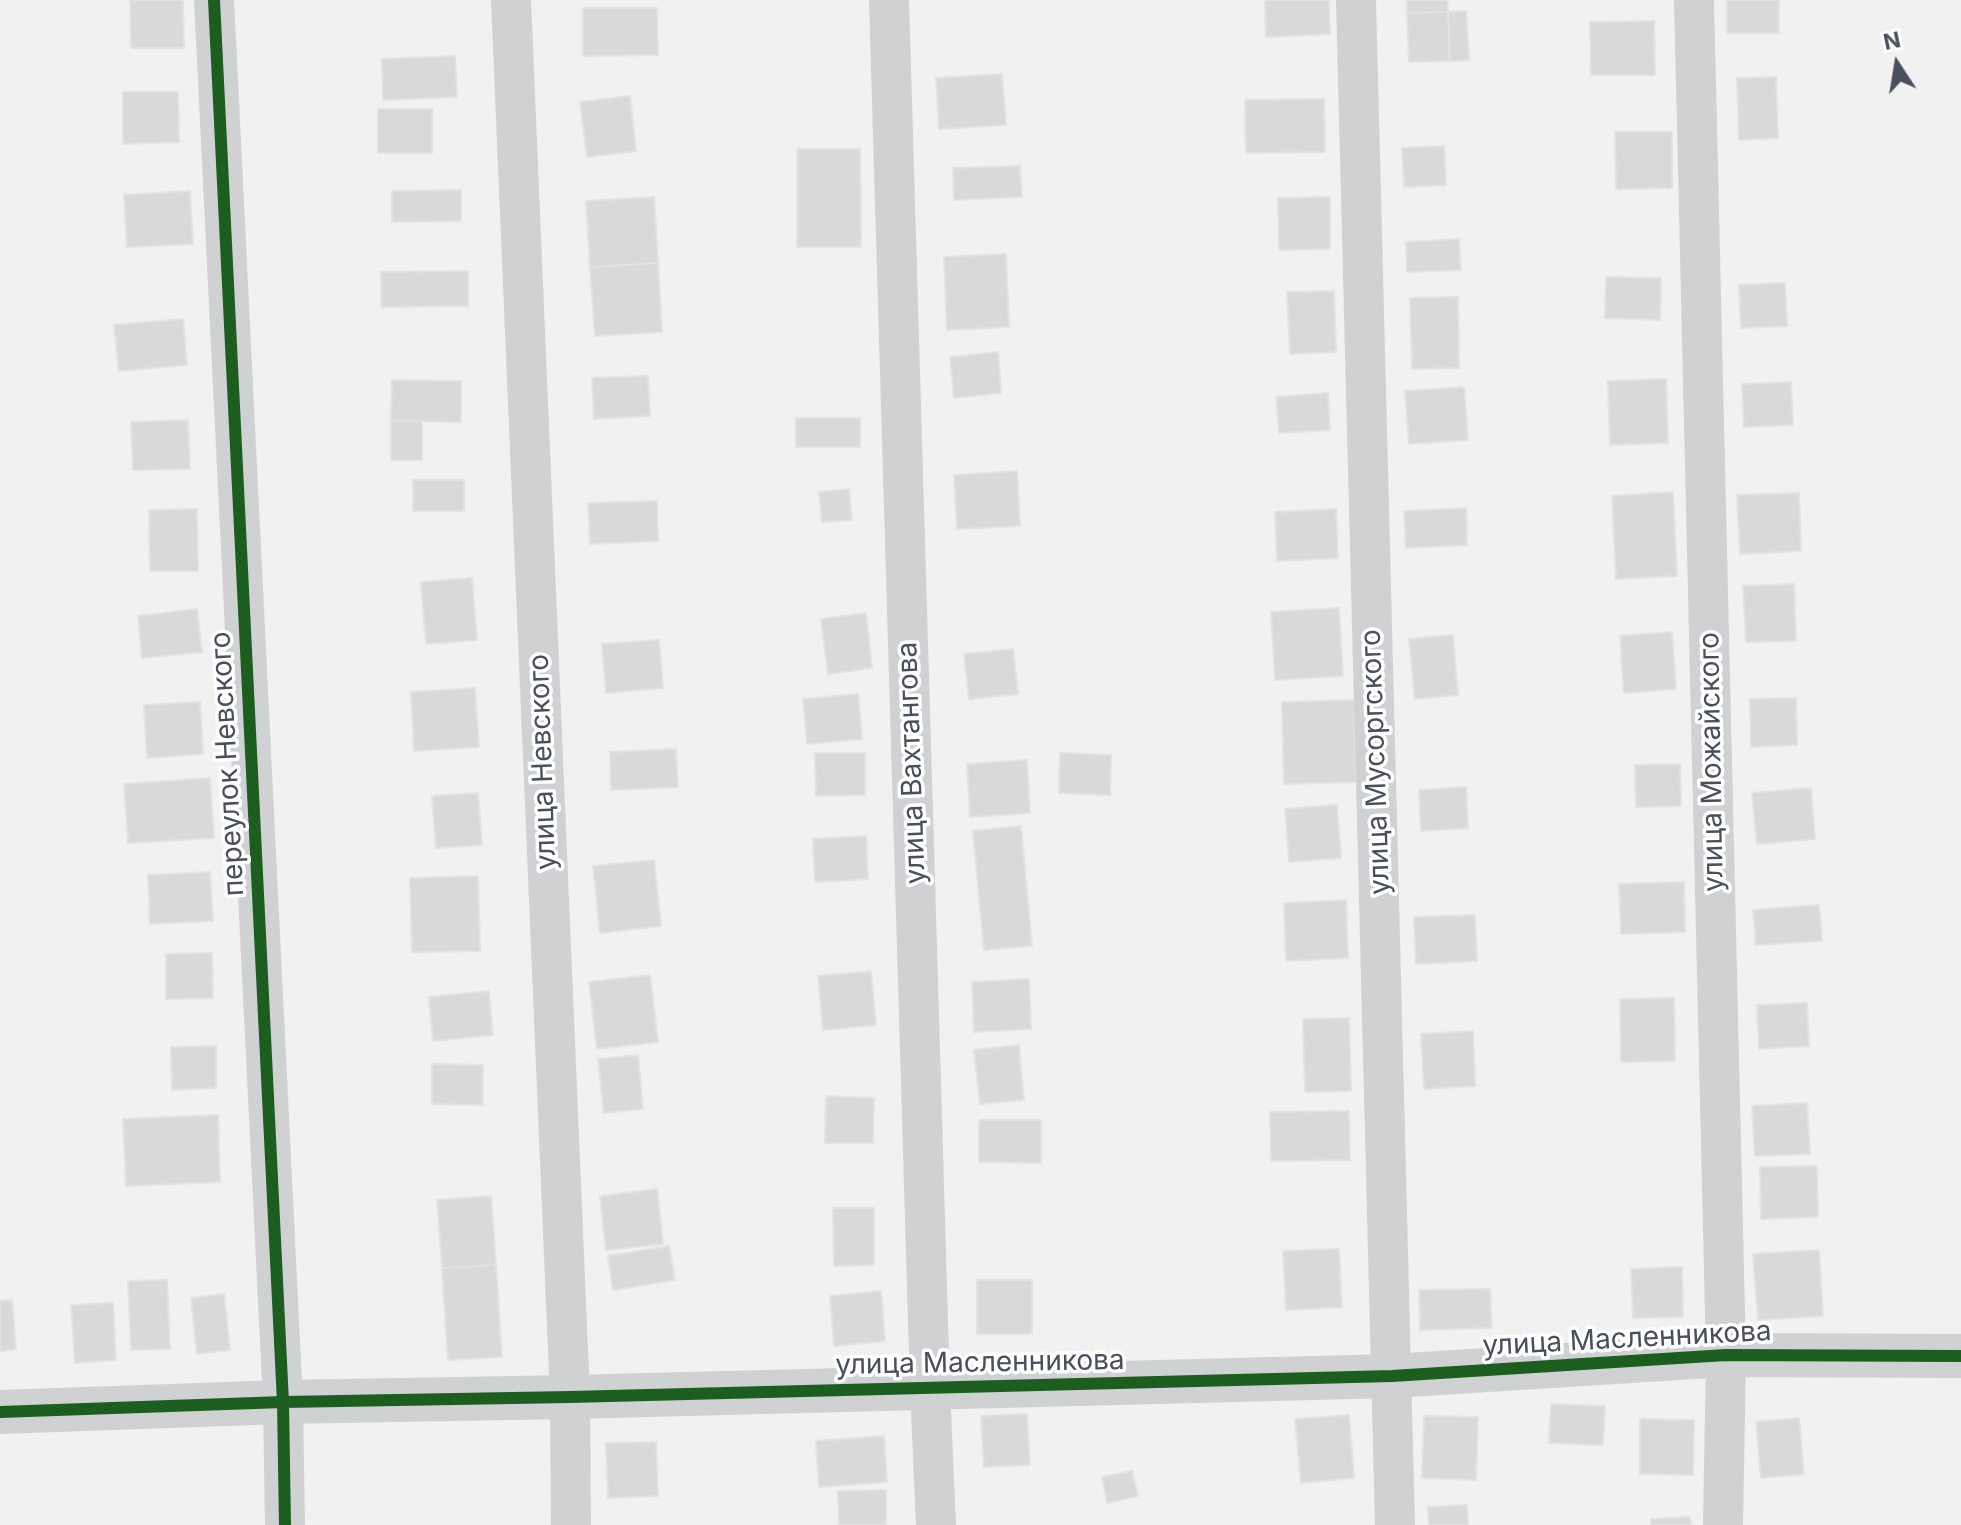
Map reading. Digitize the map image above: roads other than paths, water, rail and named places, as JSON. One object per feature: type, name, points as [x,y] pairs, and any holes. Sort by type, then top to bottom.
[{"type":"street","name":"переулок Невского","points":[[214,0],[283,1402],[285,1525]]},
{"type":"street","name":"улица Невского","points":[[511,0],[570,1397],[571,1525]]},
{"type":"street","name":"улица Вахтангова","points":[[889,0],[936,1525]]},
{"type":"street","name":"улица Мусоргского","points":[[1356,0],[1395,1525]]},
{"type":"street","name":"улица Можайского","points":[[1694,0],[1726,1355],[1723,1525]]},
{"type":"street","name":"улица Масленникова","points":[[0,1412],[283,1402],[1392,1376],[1726,1355],[1961,1356]]}]
